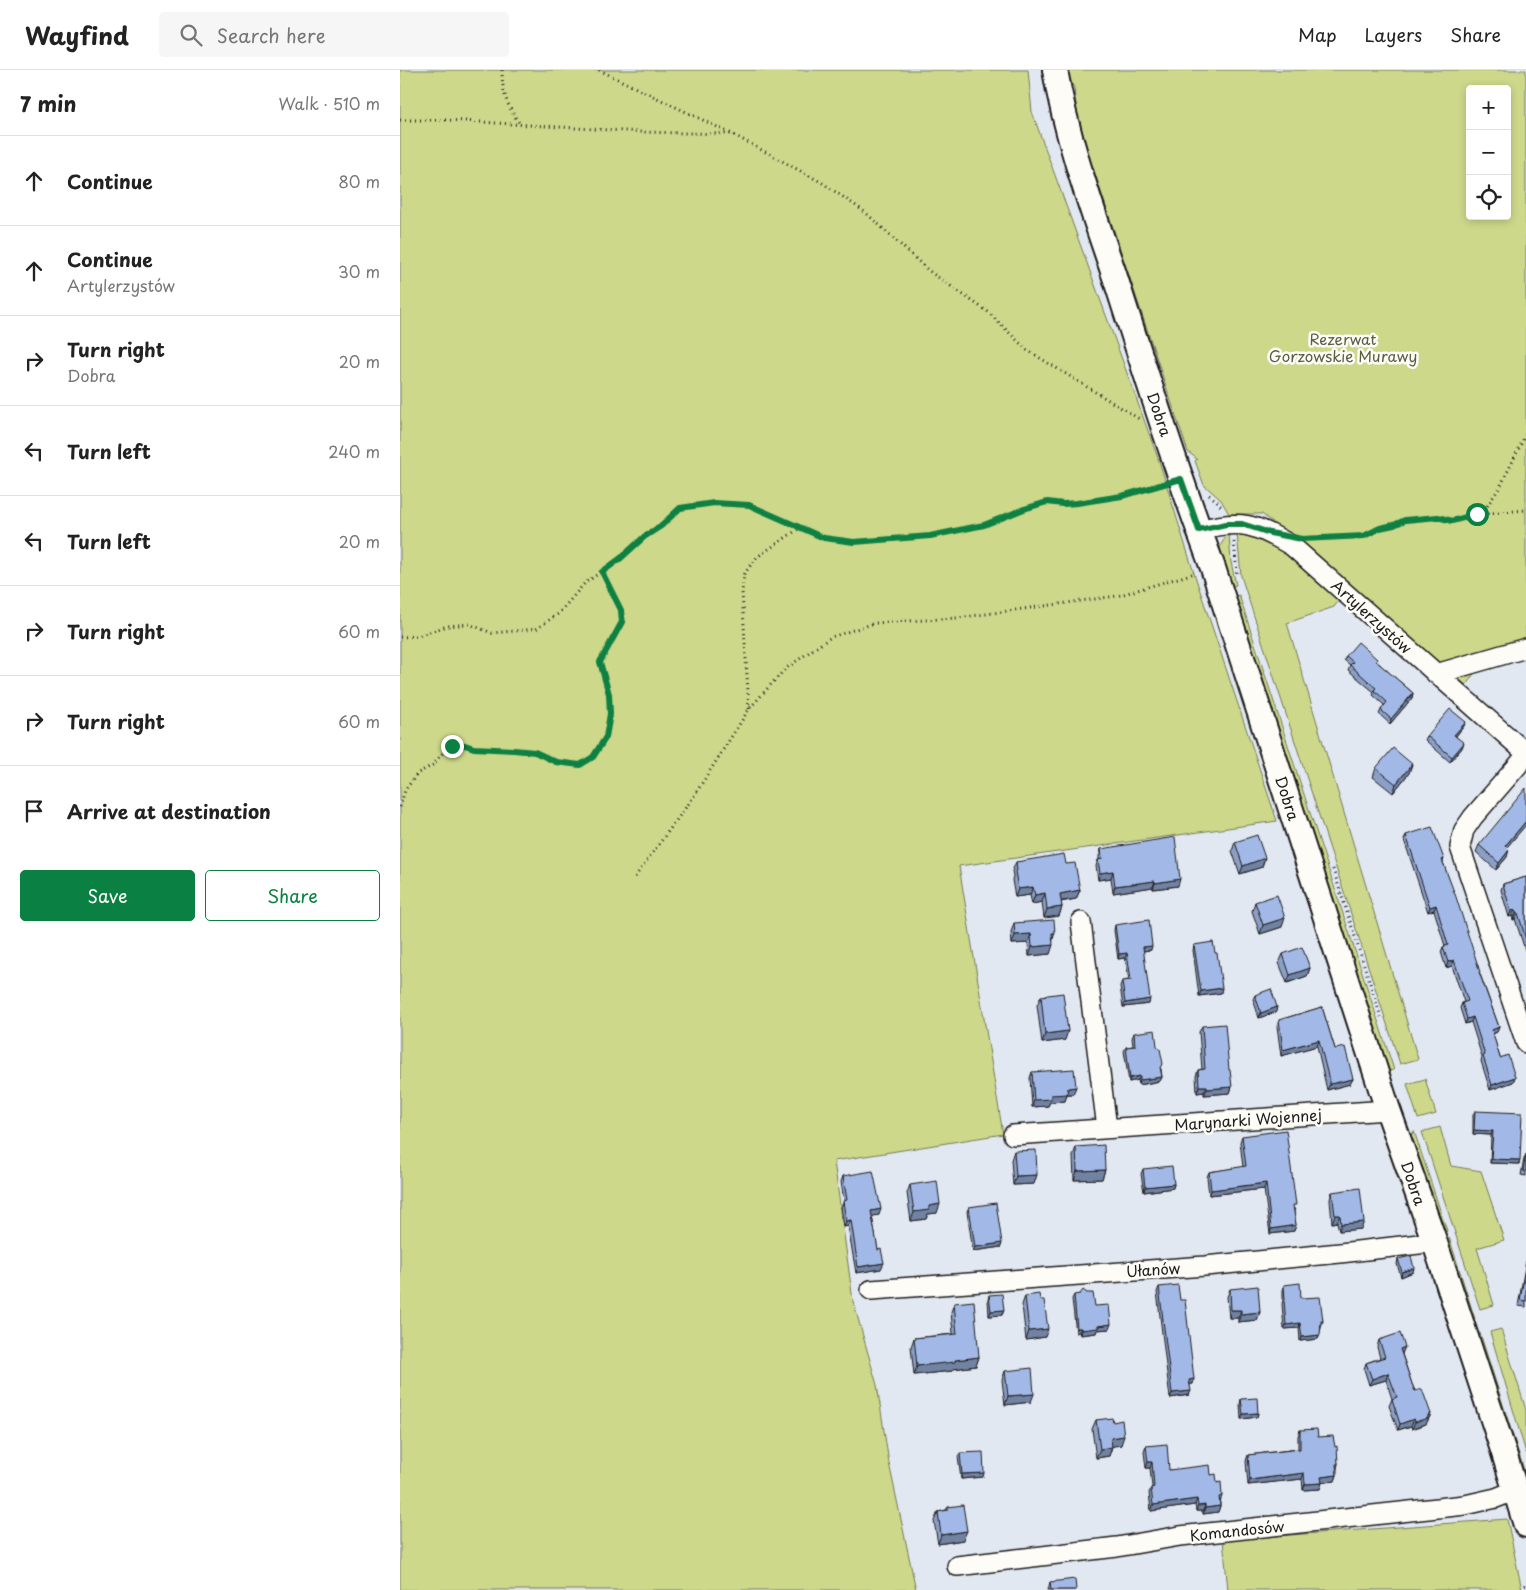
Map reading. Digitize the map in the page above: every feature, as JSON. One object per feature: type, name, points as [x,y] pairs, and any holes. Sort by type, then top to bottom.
[{"type":"street","name":"Dobra","points":[[1055,70],[1061,107],[1103,241],[1181,479],[1213,568],[1388,1110],[1434,1240],[1526,1522]]},
{"type":"street","name":"Artylerzystów","points":[[1199,530],[1230,524],[1249,525],[1270,533],[1292,546],[1526,754],[1473,817],[1464,830],[1460,847],[1526,1042]]},
{"type":"street","points":[[1436,674],[1526,648]]},
{"type":"street","points":[[1081,922],[1107,1128]]},
{"type":"street","name":"Marynarki Wojennej","points":[[1012,1135],[1388,1110]]},
{"type":"street","name":"Ułanów","points":[[871,1290],[1205,1266],[1340,1253],[1419,1244],[1434,1240]]},
{"type":"street","name":"Komandosów","points":[[956,1566],[1117,1547],[1180,1536],[1465,1505],[1496,1498],[1516,1490]]},
{"type":"path","points":[[502,70],[504,93],[509,108],[521,124]]},
{"type":"path","points":[[599,70],[734,134],[821,182],[865,212],[929,271],[988,312],[1027,350],[1142,421]]},
{"type":"path","points":[[400,120],[448,120],[641,132],[734,134]]},
{"type":"path","points":[[1477,514],[1487,506],[1500,487],[1526,434]]},
{"type":"path","points":[[400,637],[418,636],[448,626],[469,624],[492,633],[536,629],[558,614],[585,583],[621,558],[680,508],[714,503],[749,505],[824,538],[854,542],[930,536],[984,525],[1047,502],[1077,503],[1122,496],[1181,479]]},
{"type":"path","points":[[1302,539],[1364,536],[1380,528],[1405,520],[1438,517],[1452,521],[1477,514],[1526,510]]},
{"type":"path","points":[[1230,524],[1238,576]]},
{"type":"path","points":[[749,709],[742,592],[744,574],[758,557],[800,528]]},
{"type":"path","points":[[635,877],[694,796],[749,709],[785,669],[831,637],[875,623],[957,618],[1117,596],[1213,568]]},
{"type":"path","points":[[400,807],[405,790],[418,774],[432,765],[452,746],[465,745],[474,748],[535,752],[556,762],[580,765],[593,757],[606,737],[610,714],[609,694],[600,662],[622,622],[621,610],[602,572]]},
{"type":"path","points":[[1331,860],[1382,1019]]},
{"type":"path","points":[[1525,1590],[1524,1586],[1526,1585]]},
{"type":"green space","points":[[400,70],[1028,70],[1032,112],[1159,461],[1193,570],[1277,821],[959,866],[1003,1134],[834,1161],[853,1301],[877,1385],[889,1463],[916,1590],[400,1590]]},
{"type":"green space","name":"Rezerwat Gorzowskie Murawy","points":[[1066,70],[1526,70],[1526,655],[1478,668],[1466,685],[1262,514],[1229,514],[1221,500],[1204,485],[1195,461],[1197,459],[1188,452],[1078,123],[1074,88]]},
{"type":"green space","points":[[1237,533],[1244,533],[1273,543],[1340,599],[1334,607],[1287,623],[1418,1059],[1400,1064],[1241,576]]},
{"type":"green space","points":[[1229,535],[1231,562],[1236,585],[1227,588],[1219,553],[1224,540]]},
{"type":"green space","points":[[1239,595],[1394,1070],[1388,1071],[1231,597]]},
{"type":"green space","points":[[1425,1079],[1436,1114],[1418,1119],[1407,1084]]},
{"type":"green space","points":[[1440,1127],[1451,1166],[1481,1171],[1504,1240],[1477,1248],[1494,1305],[1480,1309],[1422,1132]]},
{"type":"green space","points":[[1414,1131],[1447,1231],[1441,1236],[1409,1138]]},
{"type":"green space","points":[[1449,1237],[1475,1319],[1468,1316],[1443,1240]]},
{"type":"green space","points":[[1501,1329],[1526,1410],[1526,1453],[1490,1332]]},
{"type":"green space","points":[[1479,1333],[1526,1476],[1526,1482],[1523,1483],[1476,1339]]},
{"type":"green space","points":[[1507,1519],[1522,1590],[1228,1590],[1223,1540]]},
{"type":"building","points":[[1358,642],[1377,659],[1376,661],[1413,693],[1391,719],[1381,710],[1387,702],[1374,690],[1376,688],[1350,665],[1353,662],[1346,656]]},
{"type":"building","points":[[1450,709],[1466,722],[1454,735],[1464,743],[1452,757],[1427,736]]},
{"type":"building","points":[[1393,748],[1412,764],[1396,784],[1376,768]]},
{"type":"building","points":[[1526,788],[1526,821],[1505,846],[1509,850],[1499,863],[1479,845]]},
{"type":"building","points":[[1432,827],[1499,1027],[1492,1030],[1500,1058],[1508,1055],[1515,1077],[1492,1085],[1473,1017],[1467,1019],[1462,1003],[1468,1001],[1454,960],[1448,962],[1443,947],[1448,945],[1436,905],[1430,907],[1406,835]]},
{"type":"building","points":[[1257,835],[1265,858],[1243,866],[1235,842]]},
{"type":"building","points":[[1175,837],[1180,879],[1115,886],[1113,871],[1100,873],[1098,860],[1102,859],[1101,849]]},
{"type":"building","points":[[1064,854],[1066,864],[1075,863],[1080,890],[1060,894],[1062,907],[1047,909],[1045,893],[1035,895],[1033,887],[1018,889],[1015,871],[1017,871],[1016,862]]},
{"type":"building","points":[[1526,877],[1526,939],[1518,913],[1515,910],[1511,911],[1503,884]]},
{"type":"building","points":[[1277,895],[1285,918],[1263,925],[1255,902]]},
{"type":"building","points":[[1054,920],[1055,933],[1052,933],[1053,945],[1032,947],[1031,934],[1015,935],[1014,923]]},
{"type":"building","points":[[1149,920],[1152,946],[1143,947],[1150,999],[1125,1003],[1122,981],[1131,980],[1127,953],[1119,954],[1115,925]]},
{"type":"building","points":[[1213,942],[1215,953],[1217,953],[1222,988],[1201,991],[1194,945]]},
{"type":"building","points":[[1302,947],[1310,968],[1290,975],[1283,954]]},
{"type":"building","points":[[1271,989],[1277,1007],[1261,1013],[1255,995]]},
{"type":"building","points":[[1063,993],[1068,1031],[1045,1034],[1041,996]]},
{"type":"building","points":[[1322,1007],[1335,1049],[1345,1047],[1353,1079],[1330,1084],[1319,1040],[1283,1050],[1279,1020]]},
{"type":"building","points":[[1225,1024],[1232,1087],[1207,1089],[1207,1086],[1199,1086],[1198,1070],[1205,1069],[1202,1026]]},
{"type":"building","points":[[1155,1030],[1157,1046],[1160,1049],[1163,1064],[1160,1067],[1162,1077],[1140,1080],[1140,1076],[1130,1078],[1126,1047],[1135,1046],[1134,1033]]},
{"type":"building","points":[[1074,1069],[1076,1087],[1068,1088],[1067,1094],[1051,1095],[1051,1099],[1034,1100],[1032,1072]]},
{"type":"building","points":[[1475,1111],[1522,1113],[1520,1160],[1491,1159],[1493,1131],[1474,1130]]},
{"type":"building","points":[[1286,1130],[1296,1205],[1293,1205],[1296,1225],[1271,1229],[1266,1183],[1211,1190],[1209,1172],[1246,1166],[1242,1136]]},
{"type":"building","points":[[1104,1145],[1105,1170],[1077,1171],[1076,1147]]},
{"type":"building","points":[[1036,1150],[1037,1175],[1016,1176],[1014,1151]]},
{"type":"building","points":[[1526,1154],[1526,1171],[1523,1171]]},
{"type":"building","points":[[1172,1166],[1174,1184],[1145,1187],[1143,1169]]},
{"type":"building","points":[[873,1171],[881,1209],[871,1211],[878,1250],[881,1249],[884,1263],[858,1267],[851,1220],[846,1221],[843,1201],[847,1200],[843,1176]]},
{"type":"building","points":[[937,1181],[940,1204],[929,1206],[929,1210],[914,1212],[910,1185]]},
{"type":"building","points":[[1360,1188],[1364,1222],[1341,1224],[1340,1215],[1335,1215],[1332,1192]]},
{"type":"building","points":[[996,1203],[1002,1243],[975,1247],[969,1207]]},
{"type":"building","points":[[1411,1256],[1414,1268],[1402,1272],[1398,1259]]},
{"type":"building","points":[[1526,1267],[1526,1301],[1520,1300]]},
{"type":"building","points":[[1300,1283],[1301,1298],[1320,1297],[1323,1321],[1321,1321],[1320,1335],[1302,1337],[1300,1323],[1286,1325],[1284,1285]]},
{"type":"building","points":[[1178,1285],[1180,1300],[1185,1300],[1194,1379],[1189,1380],[1191,1391],[1172,1393],[1159,1287]]},
{"type":"building","points":[[1258,1286],[1260,1312],[1241,1314],[1241,1310],[1231,1310],[1230,1289]]},
{"type":"building","points":[[1083,1290],[1087,1293],[1093,1293],[1095,1306],[1109,1305],[1111,1324],[1081,1330],[1081,1328],[1077,1328],[1074,1295],[1080,1294]]},
{"type":"building","points":[[1002,1294],[1004,1310],[991,1311],[989,1295]]},
{"type":"building","points":[[1039,1294],[1040,1300],[1044,1300],[1048,1329],[1029,1331],[1025,1296]]},
{"type":"building","points":[[974,1301],[979,1357],[955,1360],[955,1362],[917,1366],[914,1338],[957,1334],[954,1303]]},
{"type":"building","points":[[1400,1333],[1405,1347],[1400,1349],[1412,1384],[1415,1391],[1422,1389],[1431,1414],[1428,1415],[1428,1418],[1415,1422],[1414,1419],[1400,1424],[1392,1399],[1397,1397],[1388,1373],[1372,1379],[1366,1363],[1385,1357],[1379,1340]]},
{"type":"building","points":[[1032,1368],[1034,1394],[1008,1396],[1005,1371]]},
{"type":"building","points":[[1257,1398],[1258,1413],[1243,1414],[1241,1399]]},
{"type":"building","points":[[1112,1418],[1113,1422],[1122,1420],[1124,1436],[1111,1438],[1112,1447],[1100,1449],[1096,1420]]},
{"type":"building","points":[[1317,1429],[1318,1437],[1333,1436],[1335,1447],[1337,1446],[1337,1475],[1321,1477],[1322,1483],[1305,1484],[1304,1473],[1250,1480],[1248,1455],[1300,1449],[1300,1430]]},
{"type":"building","points":[[1167,1444],[1169,1470],[1210,1465],[1211,1475],[1216,1474],[1217,1483],[1221,1482],[1222,1496],[1219,1497],[1220,1506],[1205,1508],[1205,1505],[1198,1506],[1197,1499],[1153,1505],[1151,1488],[1154,1487],[1152,1462],[1148,1462],[1146,1446]]},
{"type":"building","points":[[983,1452],[984,1473],[962,1474],[960,1453]]},
{"type":"building","points":[[963,1505],[967,1531],[941,1535],[938,1512],[948,1510],[948,1507]]},
{"type":"building","points":[[1075,1579],[1076,1590],[1051,1590],[1050,1582]]},
{"type":"route","points":[[452,746],[465,745],[474,748],[535,752],[556,762],[580,765],[593,757],[606,737],[610,714],[609,694],[600,662],[622,622],[621,610],[602,572],[644,537],[661,526],[680,508],[714,503],[749,505],[824,538],[854,542],[930,536],[984,525],[1003,516],[1047,502],[1077,503],[1122,496],[1181,479],[1199,530],[1235,523],[1249,525],[1270,533],[1302,539],[1364,536],[1380,528],[1405,520],[1438,517],[1452,521],[1477,514]]}]
